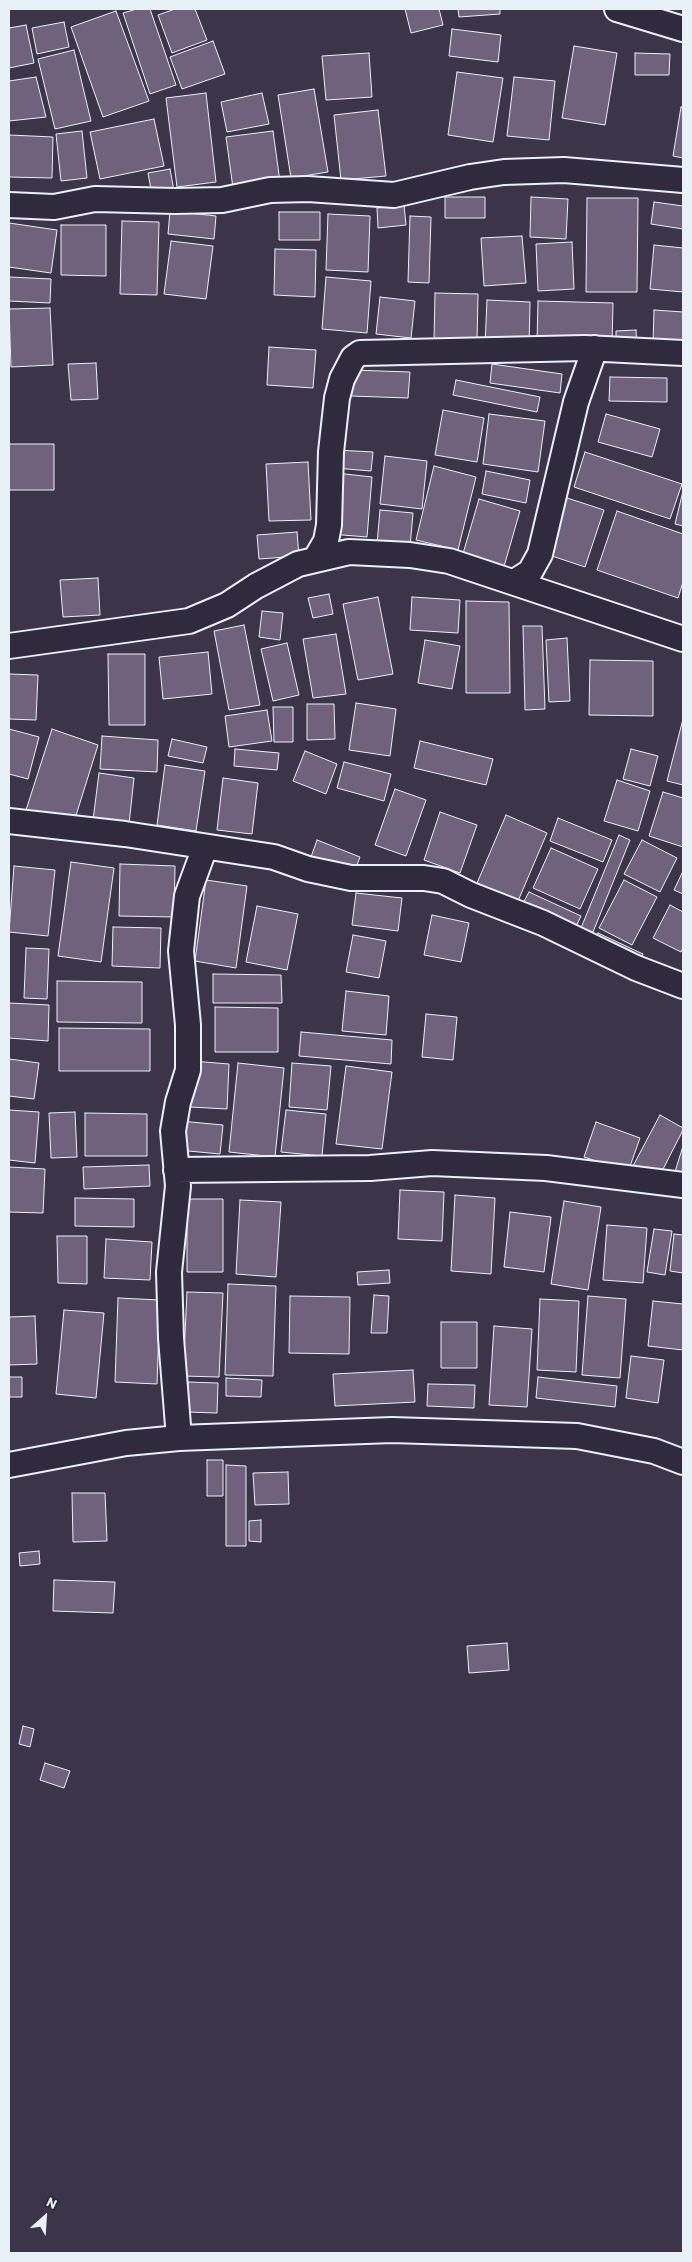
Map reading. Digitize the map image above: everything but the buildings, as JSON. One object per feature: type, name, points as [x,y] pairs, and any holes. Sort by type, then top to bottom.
[{"type":"street","points":[[616,9],[683,29]]},
{"type":"street","points":[[9,205],[54,207],[95,199],[175,202],[222,200],[270,190],[308,189],[394,195],[470,177],[504,172],[564,170],[683,180]]},
{"type":"street","points":[[514,582],[530,572],[540,554],[576,402],[595,348]]},
{"type":"street","points":[[316,558],[326,540],[329,526],[331,452],[337,398],[342,379],[353,358],[360,353],[595,348],[683,352]]},
{"type":"street","points":[[9,646],[189,621],[228,605],[281,572],[316,558],[349,552],[410,555],[449,561],[514,582],[584,608],[683,639]]},
{"type":"street","points":[[9,821],[125,834],[274,857],[308,869],[352,878],[409,878],[443,882],[543,923],[636,968],[683,986]]},
{"type":"street","points":[[179,1438],[171,1338],[169,1272],[178,1186],[173,1131],[178,1102],[188,1070],[188,1025],[181,951],[187,896],[204,846]]},
{"type":"street","points":[[176,1170],[370,1168],[432,1163],[546,1168],[683,1185]]},
{"type":"street","points":[[9,1465],[126,1443],[179,1438],[392,1430],[577,1436],[654,1450],[683,1462]]}]
